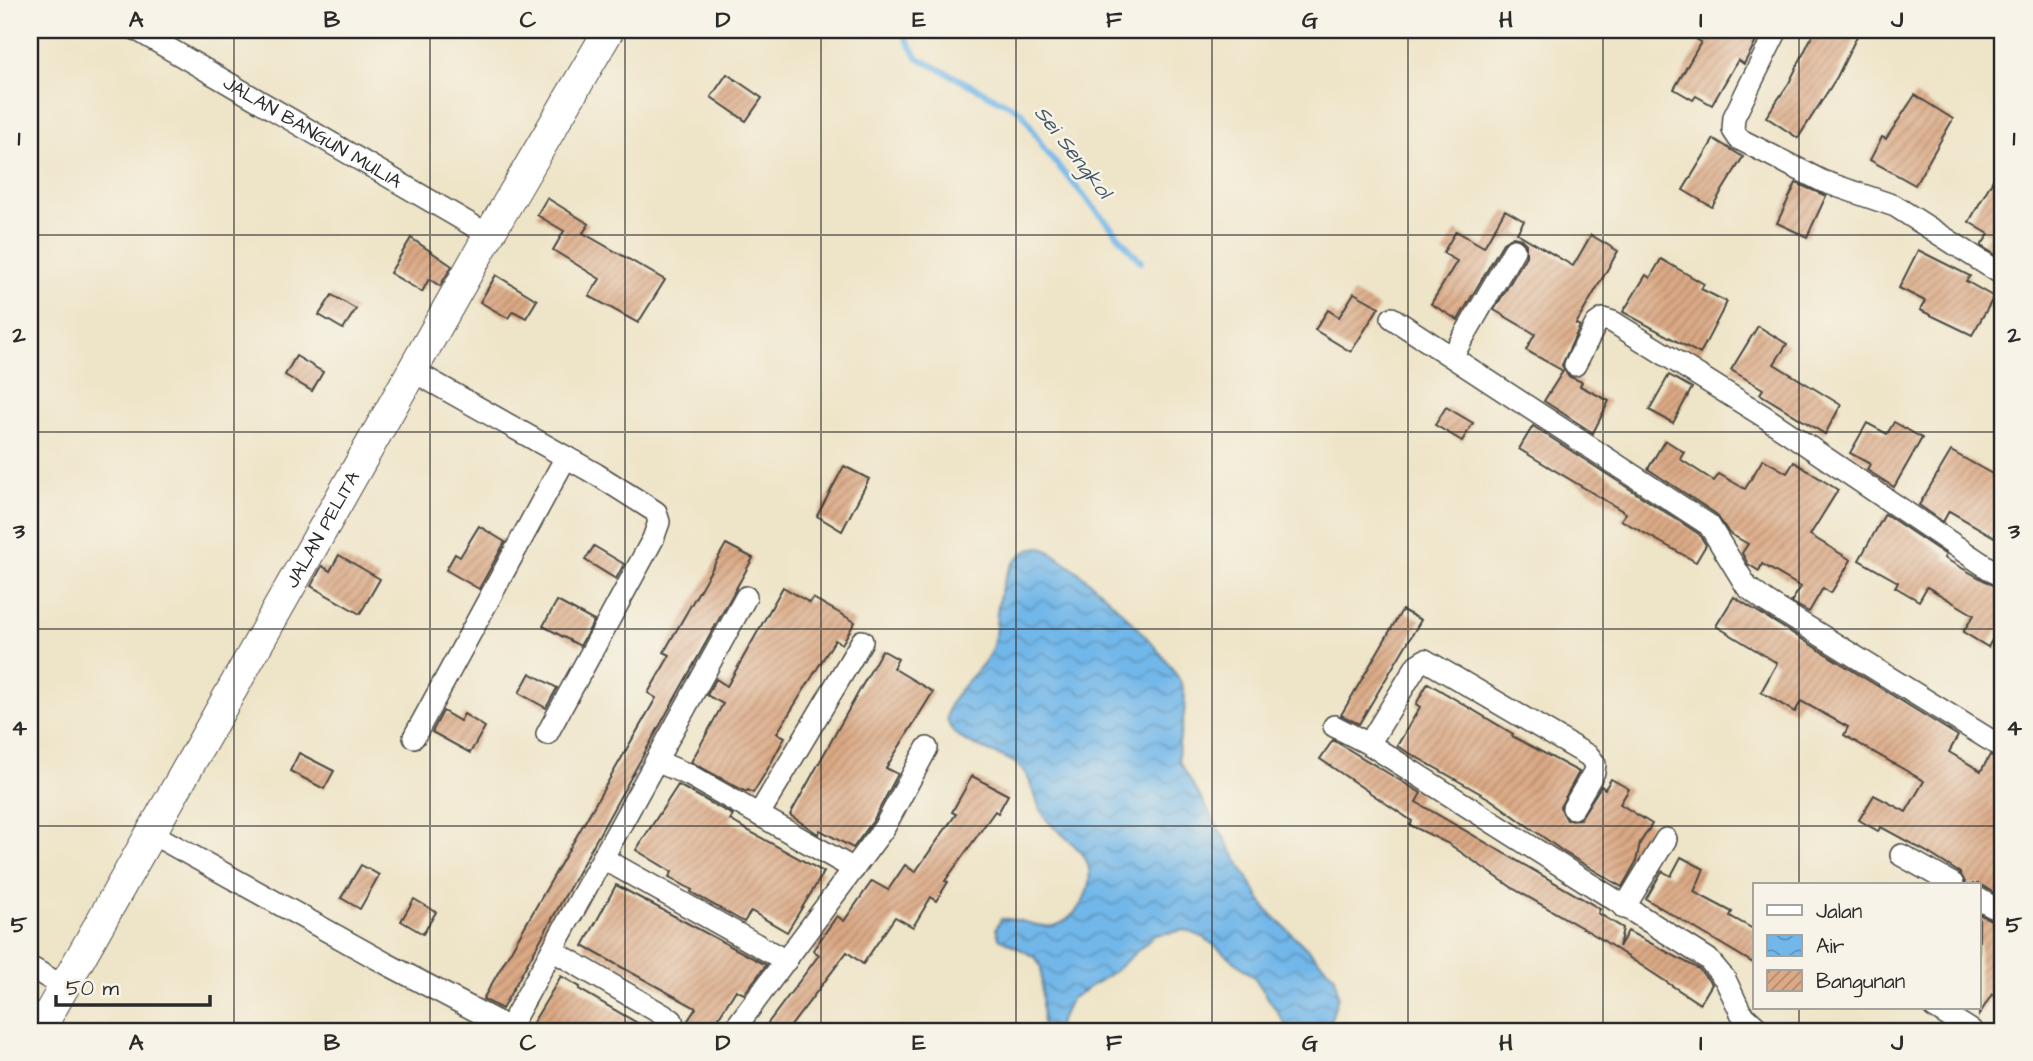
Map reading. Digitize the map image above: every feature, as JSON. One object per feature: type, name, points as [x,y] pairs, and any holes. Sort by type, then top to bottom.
[{"type":"street","name":"JALAN BANGUN MULIA","points":[[136,30],[489,236]]},
{"type":"street","name":"JALAN PELITA","points":[[39,1031],[489,236],[610,30]]},
{"type":"street","points":[[1777,30],[1734,117],[1733,130],[1739,139],[1822,180],[1895,205],[2003,275]]},
{"type":"street","points":[[1453,355],[1514,250]]},
{"type":"street","points":[[1392,318],[1453,355],[1523,405],[1600,451],[1709,525],[1747,587],[1767,602],[2003,748]]},
{"type":"street","points":[[1575,365],[1596,324],[1603,318],[1614,322],[1765,417],[2003,578]]},
{"type":"street","points":[[413,371],[566,457],[656,512],[659,522],[642,561],[547,734]]},
{"type":"street","points":[[414,737],[566,457]]},
{"type":"street","points":[[152,833],[508,1030],[746,597]]},
{"type":"street","points":[[758,814],[862,641]]},
{"type":"street","points":[[1369,744],[1417,665],[1425,660],[1589,756],[1595,764],[1594,772],[1573,808]]},
{"type":"street","points":[[1334,726],[1369,744],[1708,959],[1725,979],[1741,1013],[1761,1031]]},
{"type":"street","points":[[733,1031],[884,828],[927,748]]},
{"type":"street","points":[[656,761],[689,775],[855,869]]},
{"type":"street","points":[[1624,908],[1666,839]]},
{"type":"street","points":[[1901,855],[1951,883]]},
{"type":"street","points":[[604,859],[786,961]]},
{"type":"street","points":[[1980,900],[2003,913]]},
{"type":"street","points":[[552,950],[675,1028]]},
{"type":"street","points":[[30,967],[64,987]]},
{"type":"street","points":[[1937,1009],[1972,1031]]},
{"type":"water","points":[[1039,547],[1073,568],[1119,609],[1175,673],[1185,697],[1179,761],[1266,909],[1335,976],[1338,997],[1327,1031],[1286,1031],[1286,1025],[1254,977],[1205,938],[1185,930],[1155,935],[1115,971],[1071,999],[1055,1031],[1043,1031],[1041,967],[1035,957],[999,938],[996,928],[1001,919],[1047,926],[1062,922],[1071,916],[1084,899],[1090,878],[1089,868],[1081,852],[1042,814],[1031,783],[1023,770],[1010,760],[962,739],[949,725],[947,716],[954,698],[989,655],[1001,592],[1008,572],[1020,556]]},
{"type":"building","points":[[1682,30],[1762,30],[1744,64],[1738,60],[1712,105],[1696,96],[1693,100],[1674,89],[1701,42]]},
{"type":"building","points":[[1815,30],[1860,30],[1837,77],[1798,138],[1766,117],[1789,83]]},
{"type":"building","points":[[727,74],[762,98],[746,121],[711,97]]},
{"type":"building","points":[[1915,95],[1953,119],[1915,185],[1870,160],[1882,137],[1886,139]]},
{"type":"building","points":[[1714,139],[1743,157],[1712,207],[1683,190]]},
{"type":"building","points":[[2003,162],[2003,249],[1999,257],[1981,246],[1989,234],[1969,222]]},
{"type":"building","points":[[1796,183],[1826,196],[1807,237],[1777,223]]},
{"type":"building","points":[[547,198],[589,224],[583,233],[665,280],[638,323],[589,296],[600,279],[553,250],[564,231],[537,215]]},
{"type":"building","points":[[1505,210],[1524,221],[1517,233],[1573,266],[1591,235],[1618,251],[1576,324],[1580,326],[1562,365],[1568,376],[1582,382],[1580,386],[1609,401],[1593,433],[1544,401],[1563,371],[1526,350],[1535,334],[1494,310],[1526,256],[1526,244],[1521,239],[1513,237],[1503,243],[1458,320],[1431,304],[1457,261],[1443,253],[1456,231],[1484,247]]},
{"type":"building","points":[[411,238],[452,266],[440,286],[429,279],[422,292],[390,273]]},
{"type":"building","points":[[1918,250],[1970,276],[1966,281],[1994,297],[1972,335],[1920,310],[1925,301],[1899,288]]},
{"type":"building","points":[[1661,259],[1704,284],[1701,289],[1727,302],[1700,354],[1623,312],[1646,275],[1650,278]]},
{"type":"building","points":[[496,275],[537,300],[526,318],[513,311],[508,318],[480,302]]},
{"type":"building","points":[[1354,293],[1379,307],[1351,352],[1315,330],[1328,310],[1339,317]]},
{"type":"building","points":[[332,295],[356,309],[343,329],[319,315]]},
{"type":"building","points":[[1758,326],[1787,344],[1774,364],[1841,405],[1825,434],[1760,394],[1763,389],[1731,370]]},
{"type":"building","points":[[296,356],[323,372],[312,391],[285,375]]},
{"type":"building","points":[[1669,375],[1692,388],[1673,423],[1649,410]]},
{"type":"building","points":[[1446,407],[1473,423],[1462,441],[1435,425]]},
{"type":"building","points":[[1894,422],[1922,438],[1894,487],[1867,470],[1870,464],[1850,453],[1867,423],[1887,434]]},
{"type":"building","points":[[1533,426],[1699,534],[1706,545],[1696,562],[1621,520],[1626,513],[1519,449]]},
{"type":"building","points":[[1665,440],[1684,452],[1680,459],[1714,481],[1719,474],[1745,489],[1763,459],[1787,473],[1794,462],[1838,490],[1810,535],[1851,560],[1831,593],[1823,588],[1809,612],[1791,602],[1801,587],[1762,564],[1759,571],[1748,564],[1742,553],[1748,544],[1729,533],[1716,514],[1648,469]]},
{"type":"building","points":[[1951,451],[2003,480],[2003,542],[1949,511],[1943,522],[1919,505]]},
{"type":"building","points":[[844,466],[869,479],[842,531],[817,516]]},
{"type":"building","points":[[1885,514],[1946,555],[1944,558],[2003,591],[2003,621],[1988,647],[1963,632],[1974,615],[1927,587],[1919,601],[1895,587],[1898,582],[1859,560]]},
{"type":"building","points":[[479,526],[505,542],[479,589],[446,570],[455,554],[460,557]]},
{"type":"building","points":[[726,544],[753,558],[502,1009],[483,999],[656,698],[648,693],[670,655],[664,652]]},
{"type":"building","points":[[594,546],[624,564],[616,579],[585,560]]},
{"type":"building","points":[[339,555],[380,579],[360,614],[311,586],[322,566],[330,571]]},
{"type":"building","points":[[783,587],[810,603],[813,598],[855,622],[842,644],[835,640],[777,733],[785,737],[766,772],[753,793],[748,790],[746,792],[691,762],[723,704],[707,695],[716,679],[727,686]]},
{"type":"building","points":[[1734,597],[1958,736],[1949,752],[1981,771],[1990,755],[2003,761],[2001,897],[1980,883],[1965,883],[1960,873],[1927,852],[1881,827],[1878,831],[1859,820],[1874,795],[1906,812],[1924,781],[1844,735],[1848,727],[1801,701],[1795,712],[1761,692],[1777,663],[1716,626]]},
{"type":"building","points":[[557,601],[594,621],[580,646],[543,626]]},
{"type":"building","points":[[1402,610],[1421,620],[1359,724],[1341,715]]},
{"type":"building","points":[[882,650],[898,659],[893,668],[933,692],[886,768],[898,774],[873,821],[853,848],[820,830],[818,834],[790,815]]},
{"type":"building","points":[[530,673],[557,688],[546,708],[519,693]]},
{"type":"building","points":[[1428,683],[1513,734],[1512,736],[1579,772],[1560,807],[1567,820],[1580,819],[1601,786],[1605,789],[1611,779],[1629,789],[1620,804],[1652,824],[1640,843],[1636,862],[1622,887],[1564,852],[1490,799],[1397,746],[1420,707],[1416,704]]},
{"type":"building","points":[[443,711],[460,721],[464,714],[485,727],[470,753],[432,732]]},
{"type":"building","points":[[1333,740],[1421,793],[1416,802],[1600,909],[1598,913],[1623,928],[1619,947],[1628,931],[1699,969],[1712,984],[1700,1004],[1598,937],[1514,889],[1449,844],[1410,825],[1412,821],[1320,759]]},
{"type":"building","points":[[299,753],[334,771],[324,789],[290,771]]},
{"type":"building","points":[[972,776],[1008,795],[998,813],[995,811],[945,881],[948,882],[936,901],[931,897],[913,927],[895,917],[863,964],[847,952],[787,1031],[762,1031],[819,955],[813,950],[837,916],[844,921],[872,881],[888,890],[905,865],[915,872],[956,814],[952,812]]},
{"type":"building","points":[[678,785],[733,815],[730,820],[824,872],[787,932],[751,911],[744,922],[691,892],[692,890],[669,877],[672,872],[636,850]]},
{"type":"building","points":[[1681,857],[1704,869],[1694,892],[1732,912],[1730,916],[1753,929],[1753,963],[1646,899],[1662,871],[1671,876]]},
{"type":"building","points":[[361,865],[379,875],[360,909],[341,898]]},
{"type":"building","points":[[616,885],[766,965],[744,994],[736,990],[710,1031],[681,1031],[696,1008],[583,946]]},
{"type":"building","points":[[414,899],[436,912],[423,934],[401,921]]},
{"type":"building","points":[[1980,914],[2003,926],[2003,985],[1997,997],[1992,994],[1979,1015]]},
{"type":"building","points":[[561,976],[580,987],[579,989],[651,1031],[528,1031]]},
{"type":"waterway","name":"Sei Sengkol","points":[[901,30],[918,58],[1022,112],[1046,152],[1141,262]]}]
